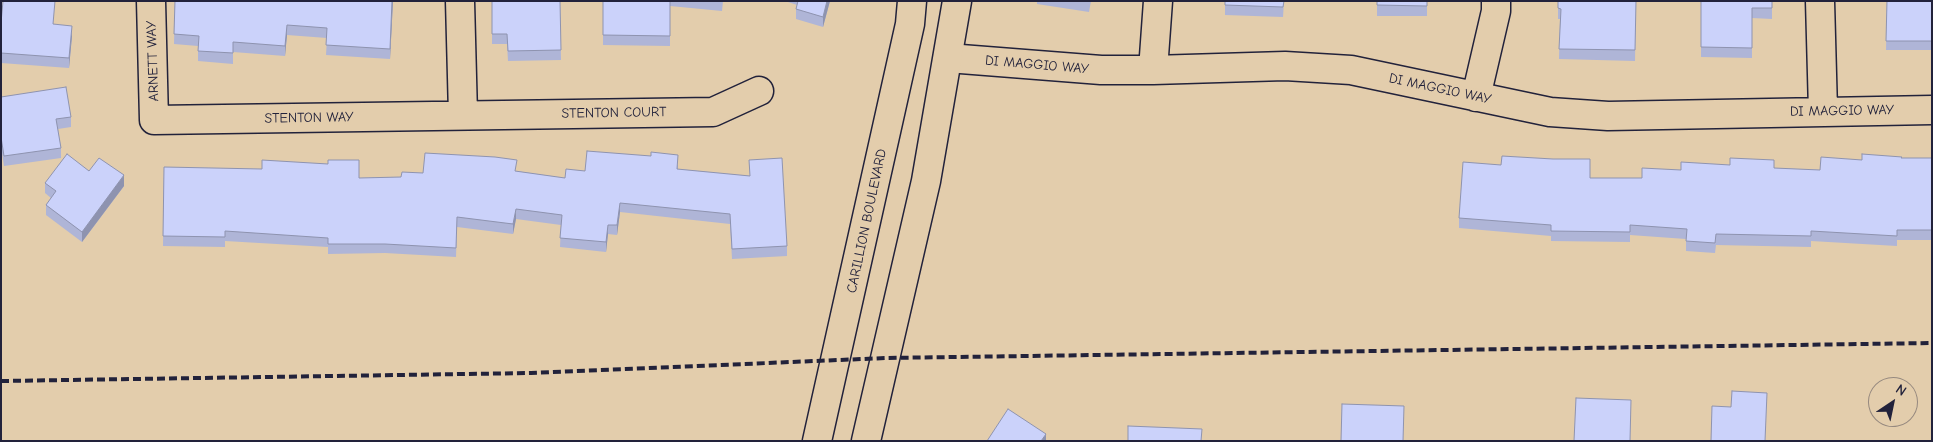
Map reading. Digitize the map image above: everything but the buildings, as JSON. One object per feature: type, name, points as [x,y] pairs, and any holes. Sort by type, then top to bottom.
[{"type":"street","name":"ARNETT WAY","points":[[151,1],[154,120]]},
{"type":"street","points":[[460,1],[463,116]]},
{"type":"street","name":"CARILLION BOULEVARD","points":[[817,441],[906,44],[912,1]]},
{"type":"street","points":[[866,441],[926,181],[957,1]]},
{"type":"street","points":[[1153,70],[1158,1]]},
{"type":"street","points":[[1476,97],[1493,28],[1496,1]]},
{"type":"street","points":[[1820,1],[1823,112]]},
{"type":"street","name":"DI MAGGIO WAY","points":[[948,58],[1101,70],[1285,66],[1351,70],[1550,112],[1608,116],[1932,110]]},
{"type":"street","name":"STENTON COURT","points":[[463,116],[713,112],[759,91]]},
{"type":"street","name":"STENTON WAY","points":[[154,120],[463,116]]},
{"type":"railway","points":[[1,381],[531,373],[886,358],[1932,343]]}]
